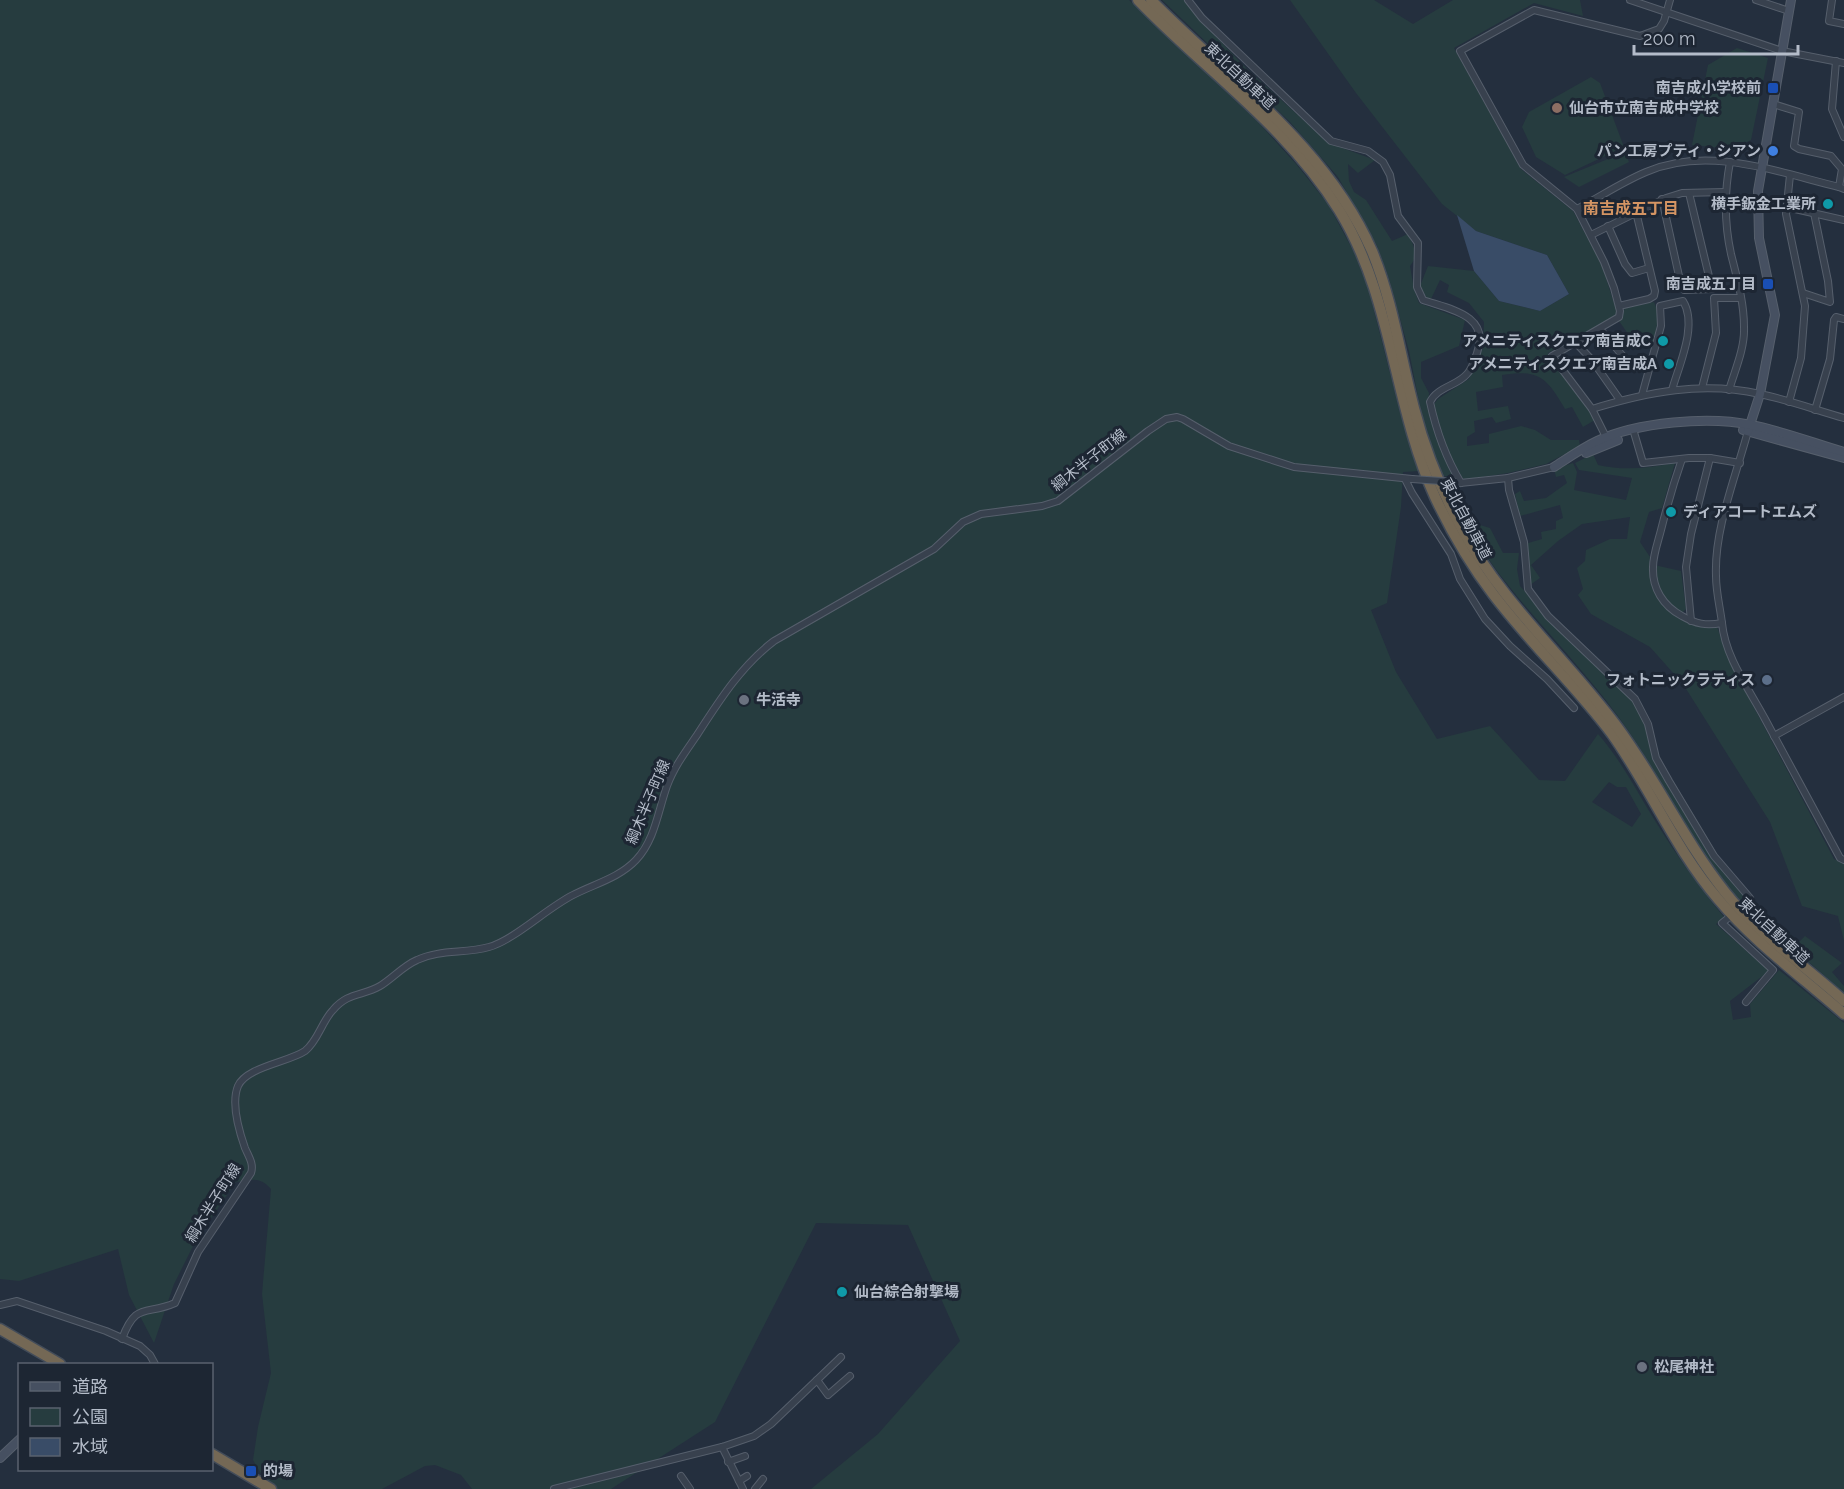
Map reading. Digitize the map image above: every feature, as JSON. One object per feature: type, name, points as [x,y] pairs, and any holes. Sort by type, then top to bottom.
[{"type":"highway","name":"東北自動車道","points":[[1138,0],[1277,132],[1308,167],[1340,212],[1360,249],[1373,280],[1425,473],[1450,527],[1480,577],[1612,734],[1680,846],[1717,898],[1764,947],[1844,1014]]},
{"type":"highway","name":"東北自動車道","points":[[1151,0],[1277,118],[1321,167],[1349,209],[1371,249],[1387,295],[1416,417],[1434,472],[1464,534],[1500,588],[1570,668],[1626,738],[1688,841],[1727,895],[1769,938],[1844,1001]]},
{"type":"highway","points":[[0,1329],[57,1363]]},
{"type":"highway","points":[[213,1455],[271,1489]]},
{"type":"street","points":[[1188,0],[1203,18],[1331,141],[1374,154],[1383,162],[1390,175],[1398,216],[1415,238],[1419,248],[1417,287],[1419,294],[1423,300],[1469,317],[1478,327],[1480,341],[1467,374],[1434,395],[1430,402],[1434,421],[1459,483]]},
{"type":"street","points":[[1630,0],[1782,51],[1844,63]]},
{"type":"street","points":[[1607,440],[1592,409],[1552,356],[1619,317],[1619,306],[1608,271],[1577,209],[1523,165],[1460,51],[1534,10],[1641,36],[1659,29],[1670,0]]},
{"type":"street","points":[[1759,0],[1789,11]]},
{"type":"street","points":[[1791,0],[1761,168],[1758,208],[1760,238],[1775,315],[1760,394],[1725,513],[1717,555],[1716,576],[1723,635],[1736,666],[1840,858],[1844,860]]},
{"type":"street","points":[[1832,0],[1829,21],[1844,24]]},
{"type":"street","points":[[1836,61],[1832,109],[1844,137]]},
{"type":"street","points":[[1577,209],[1647,171],[1703,160],[1761,168],[1841,188],[1842,169],[1830,156],[1798,149],[1794,146],[1799,112],[1773,104]]},
{"type":"street","points":[[1729,390],[1743,341],[1744,329],[1741,298],[1731,251],[1725,192],[1730,162]]},
{"type":"street","points":[[1789,402],[1803,347],[1805,306],[1789,233],[1786,207],[1790,175]]},
{"type":"street","points":[[1591,235],[1662,199],[1689,193],[1725,192]]},
{"type":"street","points":[[1662,199],[1681,285],[1684,290],[1712,289],[1689,193]]},
{"type":"street","points":[[1786,207],[1844,220]]},
{"type":"street","points":[[1619,306],[1648,299],[1654,296],[1655,291],[1636,212]]},
{"type":"street","points":[[1803,293],[1830,302],[1814,213]]},
{"type":"street","points":[[1608,226],[1625,264],[1632,273],[1649,268]]},
{"type":"street","points":[[1702,388],[1716,333],[1714,298],[1741,298]]},
{"type":"street","points":[[1642,395],[1661,327],[1660,306],[1683,301],[1688,312],[1688,331],[1672,390]]},
{"type":"street","points":[[1815,410],[1830,359],[1834,320],[1836,317],[1844,319]]},
{"type":"street","points":[[1600,329],[1633,368],[1649,368]]},
{"type":"street","points":[[1576,343],[1592,360],[1620,400]]},
{"type":"street","points":[[1592,409],[1642,395],[1702,388],[1760,394],[1843,416]]},
{"type":"street","name":"綱木半子町線","points":[[122,1338],[138,1312],[175,1303],[198,1252],[251,1173],[252,1166],[242,1138],[236,1108],[236,1091],[240,1081],[266,1067],[305,1051],[330,1014],[348,996],[379,986],[424,957],[494,945],[560,902],[608,880],[627,868],[649,843],[667,785],[677,765],[722,697],[744,669],[774,641],[934,549],[963,522],[981,514],[1042,506],[1059,501],[1148,431],[1171,417],[1184,419],[1229,446],[1294,467],[1408,479]]},
{"type":"street","points":[[1574,708],[1485,619],[1460,579],[1451,554],[1412,493],[1408,479],[1459,483],[1508,478],[1554,467],[1607,440],[1633,432],[1694,426],[1749,428],[1844,452]]},
{"type":"street","points":[[1749,428],[1844,458]]},
{"type":"street","points":[[1633,432],[1643,463],[1710,458],[1740,463]]},
{"type":"street","points":[[1691,621],[1686,567],[1690,537],[1710,458]]},
{"type":"street","points":[[1682,459],[1652,566],[1654,582],[1660,597],[1676,613],[1691,621],[1708,625],[1722,622]]},
{"type":"street","points":[[1508,478],[1509,490],[1524,542],[1528,589],[1548,616],[1635,699],[1648,724],[1656,758],[1669,781],[1714,856],[1750,898],[1743,904]]},
{"type":"street","points":[[1774,736],[1844,698]]},
{"type":"street","points":[[1727,919],[1722,923],[1773,970],[1746,1002]]},
{"type":"street","points":[[0,1305],[10,1302],[23,1303],[122,1338],[146,1350],[154,1363]]},
{"type":"street","points":[[554,1489],[722,1447],[754,1436],[763,1431],[841,1357]]},
{"type":"street","points":[[817,1380],[828,1395],[850,1376]]},
{"type":"street","points":[[0,1458],[18,1441]]},
{"type":"street","points":[[722,1447],[743,1489]]},
{"type":"street","points":[[728,1462],[745,1456]]},
{"type":"street","points":[[681,1476],[690,1489]]},
{"type":"street","points":[[739,1481],[747,1476]]},
{"type":"street","points":[[755,1489],[763,1479]]},
{"type":"green space","points":[[0,0],[1129,0],[1257,121],[1297,165],[1328,204],[1355,254],[1369,291],[1401,416],[1419,471],[1403,472],[1401,507],[1387,603],[1371,610],[1396,672],[1437,739],[1490,726],[1539,780],[1565,781],[1598,734],[1621,765],[1679,857],[1724,917],[1716,924],[1769,971],[1730,1001],[1733,1020],[1751,1017],[1750,1004],[1779,970],[1844,1023],[1844,1489],[811,1489],[878,1434],[960,1341],[908,1225],[816,1223],[715,1422],[611,1489],[472,1489],[461,1475],[435,1465],[425,1466],[382,1489],[275,1489],[253,1460],[271,1373],[262,1294],[271,1189],[267,1185],[255,1180],[236,1182],[196,1240],[174,1284],[154,1343],[129,1295],[118,1249],[19,1281],[0,1279]],"holes":[[[1609,782],[1617,787],[1626,787],[1641,814],[1632,827],[1592,802]]]},
{"type":"green space","points":[[1162,0],[1186,0],[1203,23],[1247,69],[1329,143],[1375,160],[1358,173],[1348,164],[1349,181],[1354,192],[1366,200],[1392,241],[1408,234],[1415,250],[1410,266],[1419,303],[1465,320],[1459,346],[1421,362],[1421,378],[1429,393],[1428,410],[1454,476],[1442,476],[1429,440],[1409,351],[1389,279],[1377,246],[1338,177],[1290,122]]},
{"type":"green space","points":[[1290,0],[1374,0],[1413,24],[1453,0],[1580,0],[1583,16],[1534,3],[1454,48],[1521,169],[1573,211],[1601,263],[1618,315],[1548,353],[1595,420],[1583,427],[1572,407],[1565,409],[1553,390],[1541,378],[1525,373],[1502,375],[1503,387],[1476,392],[1478,411],[1508,406],[1511,419],[1496,423],[1492,417],[1474,421],[1475,432],[1467,437],[1467,446],[1489,443],[1489,434],[1521,426],[1535,430],[1551,440],[1579,440],[1580,446],[1546,464],[1508,473],[1464,480],[1458,472],[1444,444],[1434,404],[1469,379],[1483,348],[1484,322],[1469,303],[1447,292],[1449,285],[1440,280],[1431,299],[1426,297],[1420,286],[1428,266],[1474,271],[1499,301],[1540,311],[1569,294],[1547,255],[1476,231],[1442,204],[1356,93]]},
{"type":"green space","points":[[1737,48],[1768,58],[1751,140],[1733,149],[1692,145],[1708,65]]},
{"type":"green space","points":[[1591,77],[1600,83],[1624,147],[1565,175],[1536,157],[1522,127],[1529,112]]},
{"type":"green space","points":[[1625,152],[1629,162],[1579,187],[1564,177]]},
{"type":"green space","points":[[1654,302],[1658,318],[1653,345],[1638,348],[1619,321],[1625,308]]},
{"type":"green space","points":[[1593,454],[1598,465],[1617,468],[1675,463],[1662,508],[1649,512],[1640,542],[1650,557],[1653,585],[1658,597],[1677,616],[1702,626],[1717,627],[1730,662],[1834,859],[1844,864],[1844,941],[1838,916],[1802,906],[1770,822],[1683,684],[1650,647],[1591,614],[1578,595],[1583,589],[1577,568],[1585,561],[1586,550],[1610,539],[1627,539],[1630,517],[1582,524],[1531,565],[1540,578],[1530,585],[1527,569],[1528,543],[1542,539],[1541,532],[1556,529],[1556,521],[1563,518],[1560,505],[1520,516],[1515,494],[1520,491],[1524,501],[1546,498],[1567,483],[1564,475],[1556,477],[1554,469],[1573,463],[1577,472],[1574,490],[1626,500],[1632,478],[1579,470],[1575,463]]},
{"type":"green space","points":[[1460,496],[1467,521],[1490,528],[1503,553],[1519,553],[1517,569],[1520,586],[1578,649],[1631,697],[1646,723],[1653,755],[1707,849],[1745,894],[1746,898],[1741,902],[1707,857],[1617,715],[1493,566],[1453,497]]},
{"type":"green space","points":[[1654,565],[1681,571],[1686,609],[1682,613],[1669,603],[1662,593]]},
{"type":"green space","points":[[1755,904],[1799,942],[1805,936],[1842,963],[1832,972],[1844,986],[1844,993],[1745,906]]},
{"type":"water","points":[[1457,215],[1476,231],[1547,255],[1569,294],[1540,311],[1499,301],[1474,271]]},
{"type":"place","name":"南吉成小学校前","points":[[1773,88]]},
{"type":"place","name":"仙台市立南吉成中学校","points":[[1557,108]]},
{"type":"place","name":"パン工房プティ・シアン","points":[[1773,151]]},
{"type":"place","name":"横手鈑金工業所","points":[[1828,204]]},
{"type":"place","name":"南吉成五丁目","points":[[1768,284]]},
{"type":"place","name":"アメニティスクエア南吉成C","points":[[1663,341]]},
{"type":"place","name":"アメニティスクエア南吉成A","points":[[1669,364]]},
{"type":"place","name":"ディアコートエムズ","points":[[1671,512]]},
{"type":"place","name":"フォトニックラティス","points":[[1767,680]]},
{"type":"place","name":"牛活寺","points":[[744,700]]},
{"type":"place","name":"仙台綜合射撃場","points":[[842,1292]]},
{"type":"place","name":"松尾神社","points":[[1642,1367]]},
{"type":"place","name":"的場","points":[[251,1471]]},
{"type":"district","name":"南吉成五丁目","points":[[1631,208]]}]
